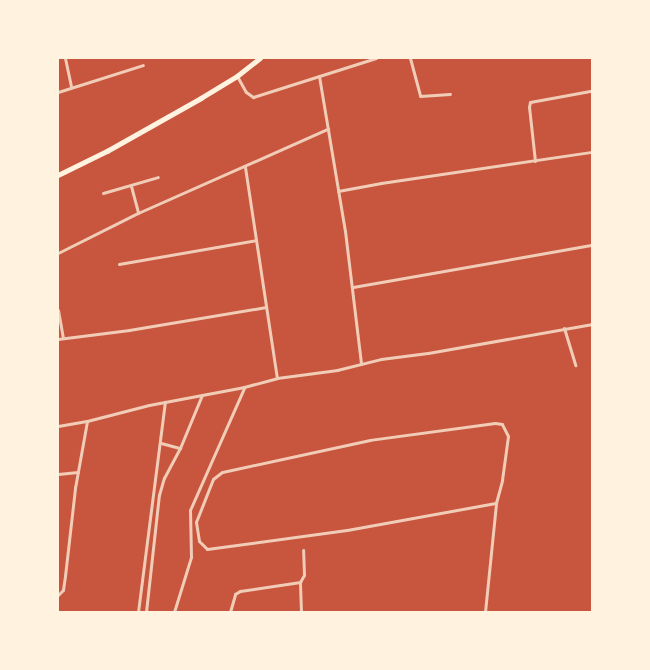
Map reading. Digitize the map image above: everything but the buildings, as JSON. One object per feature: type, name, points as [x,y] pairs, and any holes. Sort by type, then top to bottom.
[{"type":"main road","points":[[58,175],[106,152],[237,76],[260,58]]},
{"type":"street","points":[[65,58],[71,87]]},
{"type":"street","points":[[237,76],[246,92],[252,97],[376,58]]},
{"type":"street","points":[[410,58],[420,96],[450,94]]},
{"type":"street","points":[[58,92],[143,65]]},
{"type":"street","points":[[319,76],[353,287],[361,364]]},
{"type":"street","points":[[536,162],[530,102],[590,91]]},
{"type":"street","points":[[58,253],[138,214],[328,129]]},
{"type":"street","points":[[338,191],[592,152]]},
{"type":"street","points":[[246,167],[277,378]]},
{"type":"street","points":[[103,193],[158,177]]},
{"type":"street","points":[[131,186],[138,214]]},
{"type":"street","points":[[119,264],[256,240]]},
{"type":"street","points":[[353,287],[592,245]]},
{"type":"street","points":[[58,339],[129,330],[266,307]]},
{"type":"street","points":[[58,310],[63,338]]},
{"type":"street","points":[[58,426],[165,402],[244,387],[277,378],[337,370],[361,364],[592,324]]},
{"type":"street","points":[[564,328],[575,365]]},
{"type":"street","points":[[174,612],[191,557],[190,510],[244,387]]},
{"type":"street","points":[[146,612],[159,495],[164,478],[180,448],[202,395]]},
{"type":"street","points":[[138,612],[165,402]]},
{"type":"street","points":[[58,595],[62,590],[66,576],[78,472],[87,421]]},
{"type":"street","points":[[486,612],[496,503],[502,480],[508,436],[502,424],[495,423],[370,440],[222,472],[213,479],[196,522],[199,541],[207,549],[347,530],[496,503]]},
{"type":"street","points":[[161,443],[180,448]]},
{"type":"street","points":[[58,474],[78,472]]},
{"type":"street","points":[[301,612],[300,582],[304,575],[303,550]]},
{"type":"street","points":[[230,612],[235,594],[240,591],[300,582]]}]
